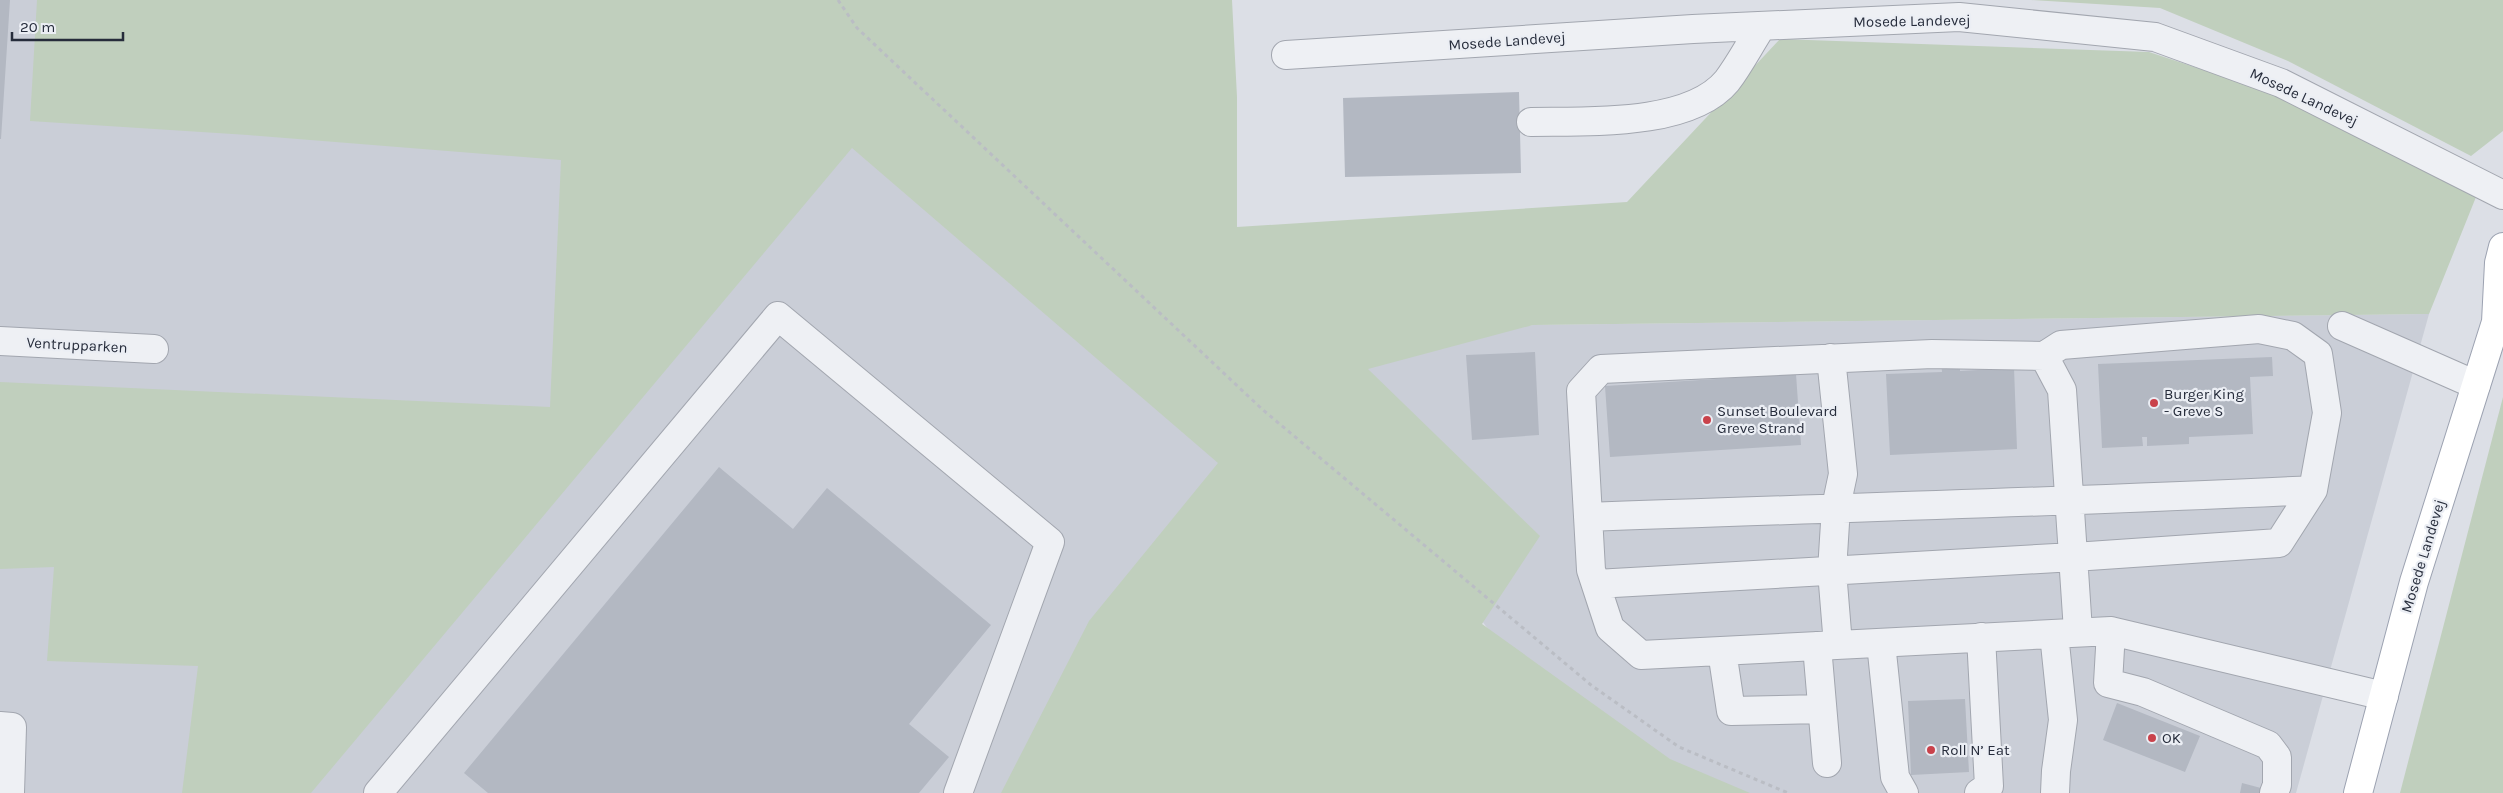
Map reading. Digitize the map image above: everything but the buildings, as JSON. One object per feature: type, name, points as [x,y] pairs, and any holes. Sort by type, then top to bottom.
[{"type":"main road","name":"Mosede Landevej","points":[[2358,793],[2414,582],[2499,316],[2499,263],[2503,248]]},
{"type":"lane","name":"Mosede Landevej","points":[[1286,55],[1762,26],[1958,17],[2155,37],[2281,83],[2503,195]]},
{"type":"lane","points":[[1531,122],[1617,120],[1661,116],[1701,100],[1726,82],[1762,26]]},
{"type":"lane","points":[[378,793],[778,316],[1050,542],[958,793]]},
{"type":"lane","points":[[2342,326],[2476,385]]},
{"type":"lane","points":[[1596,584],[2074,557],[2278,542],[2313,490],[2326,413],[2318,354],[2293,336],[2259,329],[2061,345],[2044,356],[1932,354],[1601,368],[1580,391],[1591,570],[1610,628],[1641,656],[2111,631],[2384,696]]},
{"type":"lane","name":"Ventrupparken","points":[[0,341],[154,349]]},
{"type":"lane","points":[[2044,356],[2062,390],[2074,557],[2066,632],[2063,720],[2055,793]]},
{"type":"lane","points":[[1827,764],[1822,709],[1836,507],[1843,474],[1831,358]]},
{"type":"lane","points":[[1588,517],[1836,507],[2071,502],[2313,490]]},
{"type":"lane","points":[[2111,631],[2108,683],[2143,692],[2268,745],[2278,758],[2274,793]]},
{"type":"lane","points":[[1980,793],[1989,786],[1981,638]]},
{"type":"lane","points":[[1881,643],[1895,777],[1904,793]]},
{"type":"lane","points":[[1722,651],[1731,711],[1822,709]]},
{"type":"lane","points":[[0,726],[12,726],[10,793]]},
{"type":"path","points":[[838,0],[857,28],[1262,410],[1592,685],[1679,747],[1788,793]]},
{"type":"shaded area","points":[[0,0],[740,0],[1602,793],[0,793]]},
{"type":"shaded area","points":[[2429,314],[2296,793],[1608,793],[1294,364],[1533,325]]},
{"type":"green space","points":[[37,0],[1232,0],[1237,97],[1237,227],[1627,202],[1780,39],[2149,52],[2270,92],[2476,197],[2429,314],[1533,325],[1368,369],[1540,536],[1482,624],[1670,759],[1750,793],[1001,793],[1089,621],[1218,463],[852,148],[311,793],[182,793],[198,666],[47,661],[54,567],[0,569],[0,382],[550,407],[561,160],[248,135],[30,121]]},
{"type":"green space","points":[[2031,0],[2503,0],[2503,131],[2471,156],[2288,61],[2160,8]]},
{"type":"green space","points":[[2503,397],[2503,793],[2400,793]]},
{"type":"place","name":"Burger King - Greve S","points":[[2154,403]]},
{"type":"place","name":"Sunset Boulevard Greve Strand","points":[[1707,420]]},
{"type":"place","name":"OK","points":[[2152,738]]},
{"type":"place","name":"Roll N’ Eat","points":[[1931,750]]}]
